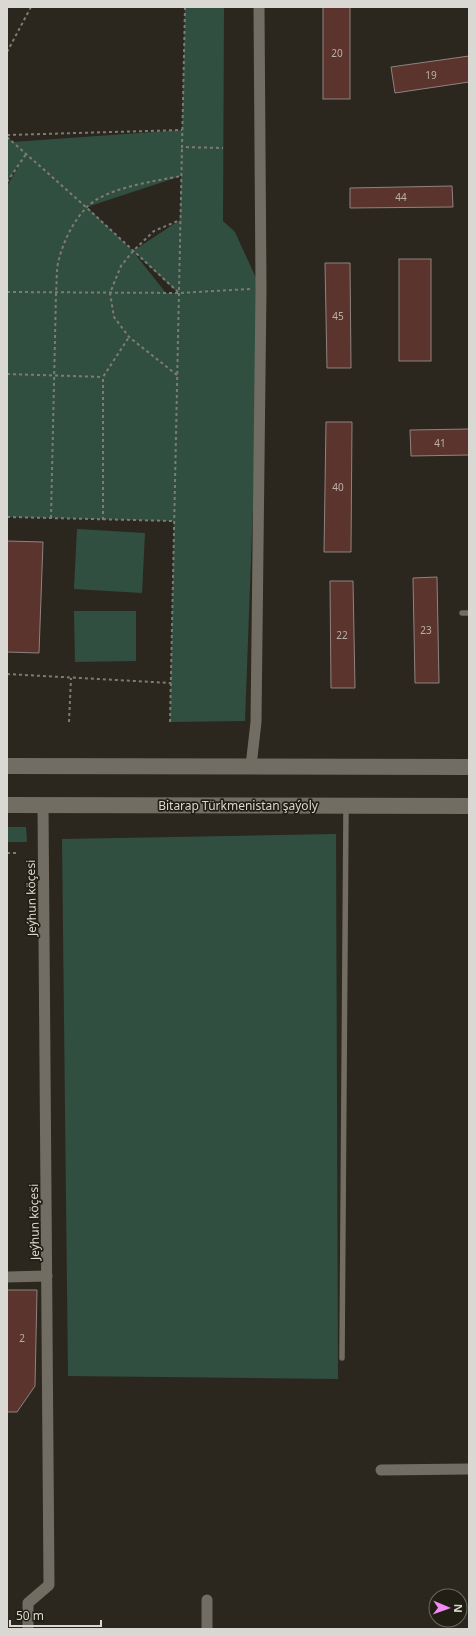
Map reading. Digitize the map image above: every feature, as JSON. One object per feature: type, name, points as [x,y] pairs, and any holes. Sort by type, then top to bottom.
[{"type":"main road","points":[[7,766],[469,767]]},
{"type":"main road","name":"Bitarap Türkmenistan şaýoly","points":[[7,805],[469,806]]},
{"type":"street","points":[[251,766],[256,722],[261,289],[259,7]]},
{"type":"street","name":"Jeýhun köçesi","points":[[28,1629],[28,1603],[49,1585],[48,1276],[43,805]]},
{"type":"street","points":[[7,1277],[48,1276]]},
{"type":"street","points":[[381,1470],[469,1469]]},
{"type":"street","points":[[207,1600],[207,1629]]},
{"type":"lane","points":[[462,612],[469,612]]},
{"type":"lane","points":[[342,1358],[346,805]]},
{"type":"path","points":[[7,52],[31,7]]},
{"type":"path","points":[[170,722],[185,7]]},
{"type":"path","points":[[7,136],[182,130]]},
{"type":"path","points":[[7,136],[179,293]]},
{"type":"path","points":[[182,147],[223,148]]},
{"type":"path","points":[[7,182],[26,154]]},
{"type":"path","points":[[51,518],[58,260],[70,230],[86,207],[98,198],[138,183],[181,176]]},
{"type":"path","points":[[177,375],[130,337],[114,317],[110,293],[121,266],[133,251],[154,231],[180,220]]},
{"type":"path","points":[[7,292],[179,293],[261,289]]},
{"type":"path","points":[[103,520],[103,377],[130,337]]},
{"type":"path","points":[[7,374],[103,377]]},
{"type":"path","points":[[7,517],[174,521]]},
{"type":"path","points":[[7,674],[171,683]]},
{"type":"path","points":[[69,722],[71,678]]},
{"type":"path","points":[[7,852],[16,853]]},
{"type":"green space","points":[[185,7],[224,7],[223,221],[235,232],[261,289],[245,721],[170,722],[174,521],[7,517],[7,186],[21,162],[7,182],[7,137],[13,142],[182,130]],"holes":[[[181,176],[180,220],[133,251],[87,207]],[[136,254],[178,293],[166,293]]]},
{"type":"green space","points":[[77,529],[145,533],[142,593],[74,589]]},
{"type":"green space","points":[[74,611],[136,611],[136,661],[75,662]]},
{"type":"green space","points":[[7,827],[26,827],[27,842],[7,842]]},
{"type":"green space","points":[[336,834],[338,1379],[68,1376],[62,839]]},
{"type":"building","points":[[323,7],[350,7],[350,99],[323,99]]},
{"type":"building","points":[[469,56],[469,82],[395,93],[391,67]]},
{"type":"building","points":[[452,186],[453,207],[350,208],[350,188]]},
{"type":"building","points":[[399,259],[431,259],[431,361],[399,361]]},
{"type":"building","points":[[325,263],[350,263],[351,368],[327,368]]},
{"type":"building","points":[[326,422],[352,422],[351,552],[324,552]]},
{"type":"building","points":[[469,429],[469,455],[411,456],[410,430]]},
{"type":"building","points":[[7,541],[43,542],[39,653],[7,652]]},
{"type":"building","points":[[437,577],[439,683],[415,683],[413,578]]},
{"type":"building","points":[[330,581],[353,581],[355,688],[331,688]]},
{"type":"building","points":[[7,1290],[37,1290],[35,1386],[17,1412],[7,1412]]}]
